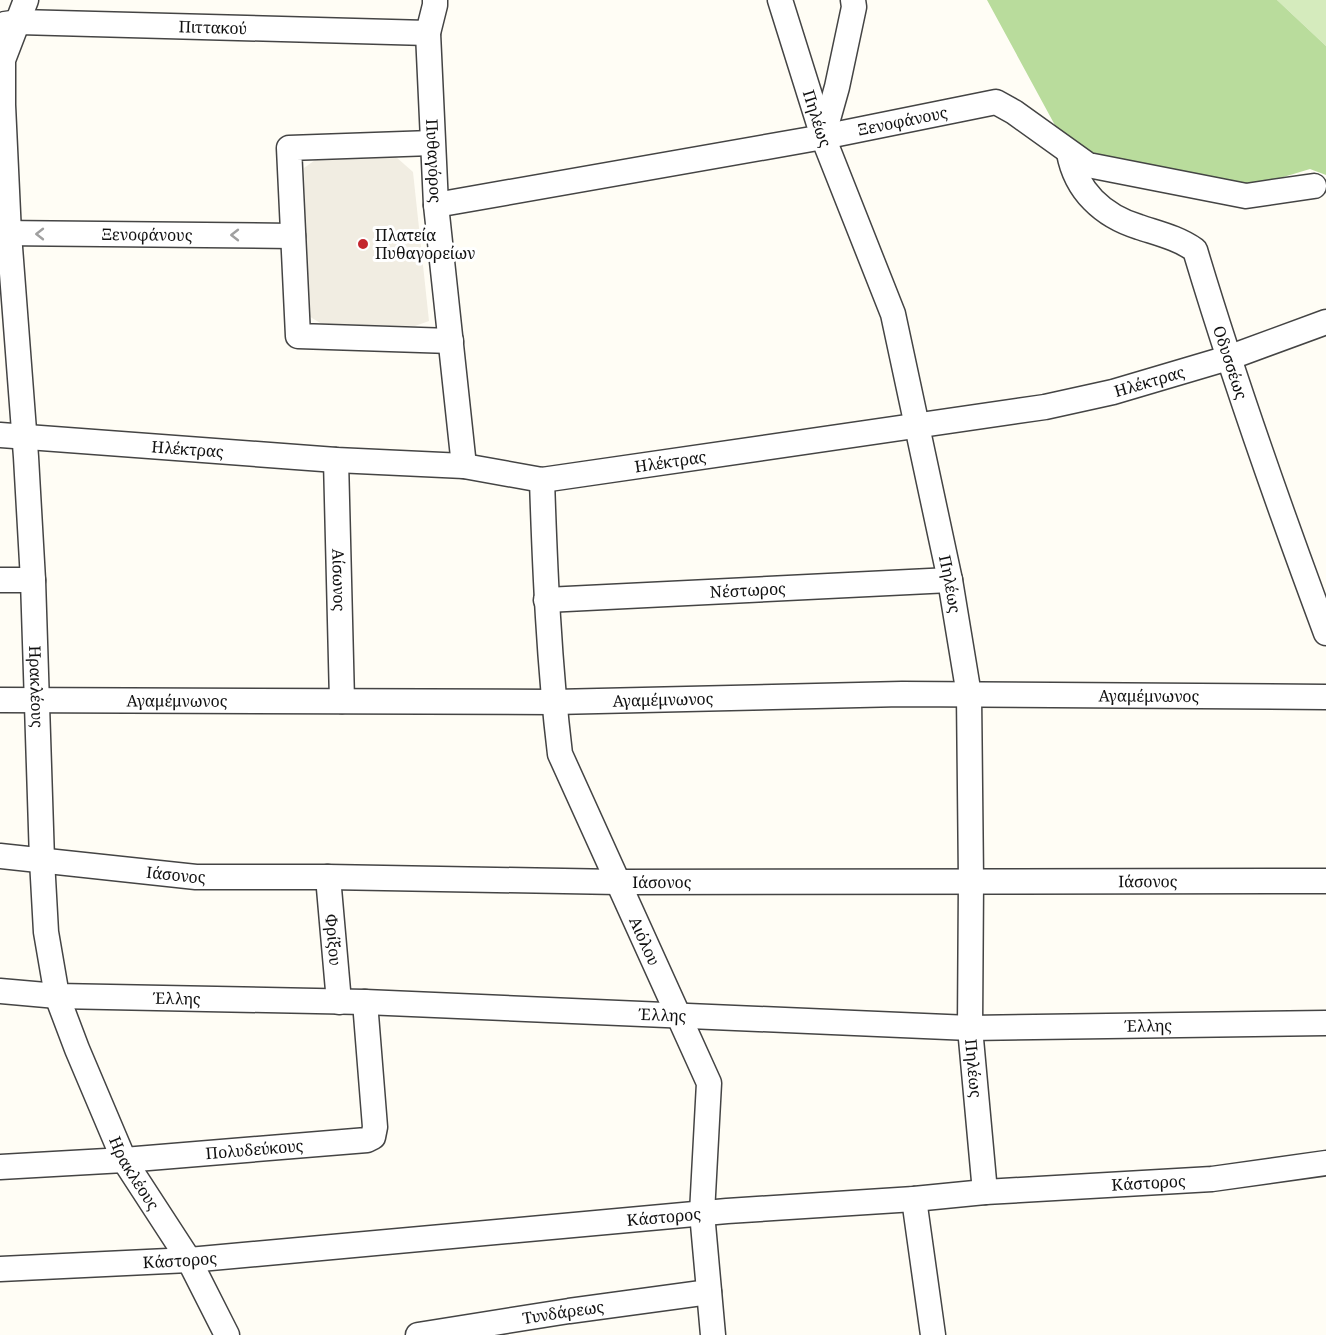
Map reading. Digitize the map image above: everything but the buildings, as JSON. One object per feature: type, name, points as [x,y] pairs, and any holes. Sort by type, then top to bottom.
[{"type":"street","name":"Πυθαγόρος","points":[[435,0],[428,33],[435,205],[464,466]]},
{"type":"street","name":"Πηλέως","points":[[780,0],[823,137],[893,314],[950,580],[969,695],[970,1028],[986,1192]]},
{"type":"street","points":[[823,137],[837,87],[854,7],[853,0]]},
{"type":"street","name":"Πιττακού","points":[[15,16],[428,33]]},
{"type":"street","name":"Ηρακλέους","points":[[15,16],[3,60],[5,233],[25,436],[33,580],[46,932],[57,996],[124,1160],[189,1260],[227,1335]]},
{"type":"street","name":"Ξενοφάνους","points":[[435,205],[823,137],[996,102],[1014,112],[1088,165],[1246,196],[1314,186]]},
{"type":"street","points":[[432,142],[289,148],[298,336],[451,341]]},
{"type":"street","name":"Οδυσσέως","points":[[1069,153],[1072,170],[1084,190],[1107,213],[1136,226],[1182,240],[1196,250],[1228,358],[1302,572],[1326,633]]},
{"type":"street","name":"Ξενοφάνους","points":[[5,233],[293,236]]},
{"type":"street","name":"Ηλέκτρας","points":[[0,435],[336,460],[464,466],[542,480],[1045,407],[1113,393],[1228,358],[1326,322]]},
{"type":"street","name":"Αίσωνος","points":[[336,460],[342,701]]},
{"type":"street","name":"Αιόλου","points":[[542,480],[546,600],[560,754],[709,1083],[702,1213],[713,1335]]},
{"type":"street","points":[[0,580],[33,580]]},
{"type":"street","name":"Νέστωρος","points":[[546,600],[950,580]]},
{"type":"street","name":"Αγαμέμνωνος","points":[[0,700],[554,702],[902,694],[1326,697]]},
{"type":"street","name":"Ιάσονος","points":[[0,856],[196,877],[619,882],[1326,881]]},
{"type":"street","name":"Φρίξου","points":[[328,877],[339,1002]]},
{"type":"street","name":"Έλλης","points":[[0,991],[57,996],[365,1002],[970,1028],[1326,1023]]},
{"type":"street","name":"Πολυδεύκους","points":[[0,1167],[124,1160],[367,1140],[373,1137],[375,1127],[365,1002]]},
{"type":"street","name":"Κάστορος","points":[[0,1269],[189,1260],[702,1213],[986,1192],[1212,1179],[1326,1163]]},
{"type":"street","points":[[914,1199],[933,1335]]},
{"type":"street","name":"Τυνδάρεως","points":[[418,1335],[710,1292]]},
{"type":"green space","points":[[987,0],[1277,0],[1326,46],[1326,175],[1310,169],[1253,186],[1091,159],[1063,140]]},
{"type":"green space","points":[[1277,0],[1326,0],[1326,46]]},
{"type":"shaded area","name":"Πλατεία Πυθαγορείων","points":[[396,157],[413,172],[429,321],[415,326],[322,324],[307,315],[304,168],[318,158]]},
{"type":"place","name":"Πλατεία Πυθαγορείων","points":[[363,244]]}]
